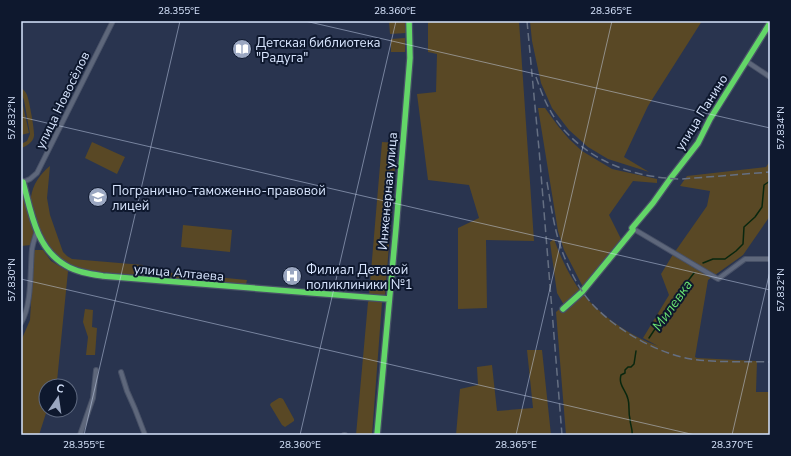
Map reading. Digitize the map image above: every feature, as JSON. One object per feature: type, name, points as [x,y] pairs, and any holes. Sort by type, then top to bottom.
[{"type":"street","name":"улица Новосёлов","points":[[22,182],[30,180],[37,173],[113,21]]},
{"type":"street","name":"Инженерная улица","points":[[377,435],[410,58],[409,21]]},
{"type":"street","name":"улица Панино","points":[[563,309],[582,292],[633,230],[632,228],[653,203],[698,143],[710,119],[770,23]]},
{"type":"street","points":[[746,61],[770,77]]},
{"type":"street","name":"улица Алтаева","points":[[22,182],[37,231],[44,245],[54,257],[81,272],[103,276],[389,299]]},
{"type":"street","points":[[632,228],[718,279],[745,259],[770,259]]},
{"type":"street","points":[[21,323],[28,305],[32,247],[37,231]]},
{"type":"street","points":[[80,435],[93,398],[96,370]]},
{"type":"street","points":[[121,372],[145,435]]},
{"type":"shaded area","points":[[389,21],[405,21],[406,33],[390,34]]},
{"type":"shaded area","points":[[428,21],[519,21],[534,241],[486,240],[487,308],[458,309],[458,228],[479,218],[469,185],[428,180],[417,94],[436,92],[437,54],[428,52]]},
{"type":"shaded area","points":[[530,21],[702,21],[648,106],[624,157],[649,172],[608,159],[588,147],[569,130],[552,108],[541,83],[532,41]]},
{"type":"shaded area","points":[[405,38],[405,52],[391,52],[391,39]]},
{"type":"shaded area","points":[[21,88],[28,98],[34,136],[31,142],[21,148],[21,144],[27,141],[30,134]]},
{"type":"shaded area","points":[[21,96],[29,133],[21,135]]},
{"type":"shaded area","points":[[538,108],[545,108],[569,139],[582,151],[612,169],[657,179],[657,183],[633,181],[609,215],[621,239],[584,287],[564,250],[558,231]]},
{"type":"shaded area","points":[[92,142],[125,157],[117,174],[85,158]]},
{"type":"shaded area","points":[[382,142],[397,143],[385,296],[369,295]]},
{"type":"shaded area","points":[[770,161],[770,216],[743,255],[708,280],[695,357],[757,361],[756,392],[770,392],[770,435],[566,435],[556,312],[564,305],[557,293],[550,242],[554,239],[572,278],[589,301],[604,315],[630,333],[658,346],[643,338],[669,295],[661,274],[707,206],[710,191],[680,186],[687,176],[766,167]]},
{"type":"shaded area","points":[[50,166],[47,198],[50,215],[63,252],[67,256],[72,259],[143,265],[142,270],[247,280],[246,284],[99,272],[76,267],[60,259],[51,251],[42,237],[34,220],[31,204],[32,192],[35,184],[43,172]]},
{"type":"shaded area","points":[[21,194],[27,205],[34,233],[31,245],[21,246]]},
{"type":"shaded area","points":[[183,225],[232,230],[230,252],[181,247]]},
{"type":"shaded area","points":[[34,250],[43,250],[51,261],[68,271],[57,378],[38,378],[38,418],[44,418],[39,435],[21,435],[21,341],[30,320]]},
{"type":"shaded area","points":[[372,298],[380,299],[382,302],[372,435],[356,435],[368,302]]},
{"type":"shaded area","points":[[85,309],[93,310],[92,327],[97,328],[95,355],[86,355],[88,337],[83,322]]},
{"type":"shaded area","points":[[527,350],[542,350],[551,435],[456,435],[460,389],[478,385],[477,367],[492,365],[497,411],[533,408]]},
{"type":"shaded area","points":[[279,398],[283,399],[294,419],[294,421],[285,427],[282,425],[270,405]]},
{"type":"waterway","name":"Милевка","points":[[703,263],[713,259],[725,259],[743,244],[744,227],[755,217],[762,207],[764,185],[770,181]]},
{"type":"waterway","name":"Милевка","points":[[649,338],[663,321],[684,286],[694,273]]},
{"type":"waterway","name":"Милевка","points":[[632,435],[629,402],[621,385],[620,379],[621,375],[625,373],[625,370],[634,364],[636,351]]},
{"type":"railway","points":[[527,21],[562,435]]},
{"type":"railway","points":[[536,77],[548,106],[564,130],[589,152],[618,167],[649,176],[682,179],[770,172]]},
{"type":"railway","points":[[547,182],[557,234],[562,251],[576,282],[591,303],[616,325],[630,335],[677,356],[710,361],[770,362]]},
{"type":"traffic: fast","points":[[377,435],[410,58],[409,21]]},
{"type":"traffic: fast","points":[[563,309],[582,292],[633,230],[632,228],[653,203],[698,143],[710,119],[770,23]]},
{"type":"traffic: fast","points":[[21,183],[23,182],[36,228],[47,249],[55,258],[78,271],[103,276],[389,299]]},
{"type":"place","name":"Детская библиотека \"Радуга\"","points":[[242,49]]},
{"type":"place","name":"Погранично-таможенно-правовой лицей","points":[[98,197]]},
{"type":"place","name":"Филиал Детской поликлиники №1","points":[[292,276]]}]
